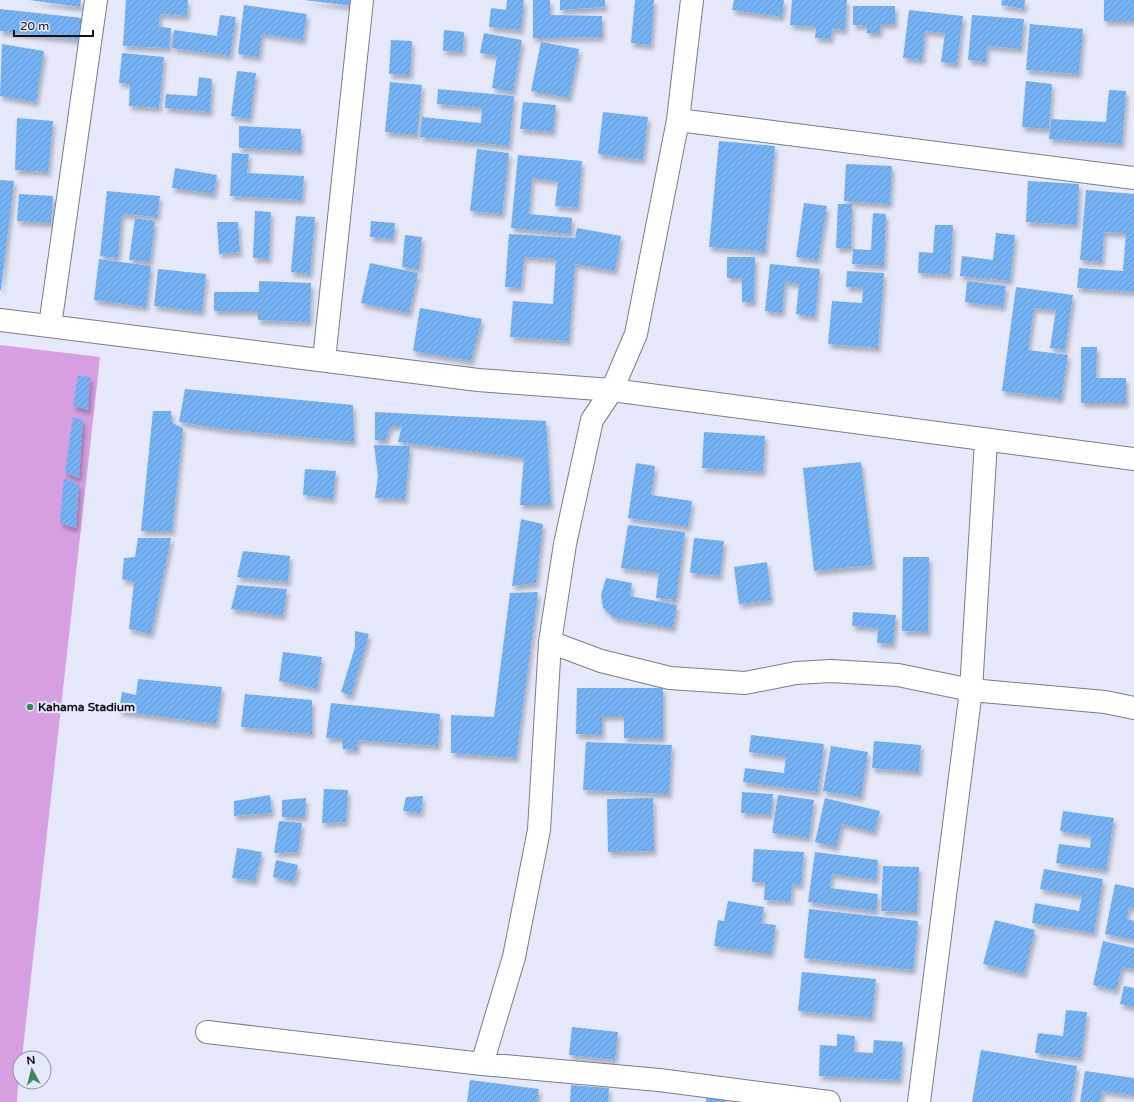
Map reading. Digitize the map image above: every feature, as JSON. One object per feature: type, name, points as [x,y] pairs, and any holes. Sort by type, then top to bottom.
[{"type":"street","points":[[50,326],[96,0]]},
{"type":"street","points":[[324,360],[362,0]]},
{"type":"street","points":[[482,1064],[514,956],[539,830],[550,642],[565,544],[592,420],[612,390],[636,334],[678,120],[692,0]]},
{"type":"street","points":[[678,120],[1134,178]]},
{"type":"street","points":[[0,320],[478,380],[612,390],[986,441],[1134,459]]},
{"type":"street","points":[[919,1102],[971,690],[986,441]]},
{"type":"street","points":[[550,642],[601,661],[670,678],[745,683],[796,673],[831,671],[898,675],[971,690],[1105,702],[1134,708]]},
{"type":"street","points":[[207,1032],[482,1064],[659,1080],[829,1102]]},
{"type":"shaded area","name":"Kahama Stadium","points":[[0,345],[100,357],[23,1050],[12,1050],[12,1090],[18,1090],[17,1102],[0,1102]]},
{"type":"building","points":[[29,0],[81,0],[80,7]]},
{"type":"building","points":[[126,0],[188,0],[187,16],[160,14],[159,27],[171,28],[169,48],[123,46]]},
{"type":"building","points":[[304,0],[353,0],[353,6]]},
{"type":"building","points":[[507,0],[524,0],[521,30],[489,27],[491,8],[506,10]]},
{"type":"building","points":[[533,0],[550,0],[550,15],[602,16],[602,37],[533,38]]},
{"type":"building","points":[[560,0],[605,0],[605,7],[560,10]]},
{"type":"building","points":[[635,0],[654,0],[651,45],[631,43]]},
{"type":"building","points":[[734,0],[784,0],[782,17],[732,10]]},
{"type":"building","points":[[792,0],[847,0],[845,30],[832,29],[831,39],[815,38],[816,27],[790,25]]},
{"type":"building","points":[[1002,0],[1025,0],[1024,9],[1001,5]]},
{"type":"building","points":[[1104,0],[1134,0],[1134,21],[1104,21]]},
{"type":"building","points":[[244,5],[307,14],[303,40],[262,34],[259,57],[238,54]]},
{"type":"building","points":[[853,6],[895,6],[895,24],[880,24],[880,33],[867,33],[867,26],[853,25]]},
{"type":"building","points":[[0,9],[82,18],[80,40],[0,31]]},
{"type":"building","points":[[909,10],[963,16],[957,64],[941,62],[945,33],[925,31],[922,60],[903,58]]},
{"type":"building","points":[[220,15],[236,17],[230,56],[172,48],[174,30],[217,36]]},
{"type":"building","points":[[972,15],[1024,19],[1021,49],[987,46],[986,62],[968,60]]},
{"type":"building","points":[[1030,24],[1083,29],[1079,74],[1026,70]]},
{"type":"building","points":[[444,30],[464,32],[463,52],[443,51]]},
{"type":"building","points":[[484,33],[522,40],[513,92],[492,88],[497,56],[480,53]]},
{"type":"building","points":[[391,40],[412,41],[410,75],[389,74]]},
{"type":"building","points":[[541,42],[579,49],[569,98],[531,91]]},
{"type":"building","points":[[2,44],[44,51],[36,102],[0,96]]},
{"type":"building","points":[[122,53],[164,57],[159,108],[129,106],[130,84],[119,83]]},
{"type":"building","points":[[237,71],[256,73],[250,119],[231,116]]},
{"type":"building","points":[[199,77],[212,79],[210,112],[165,108],[166,94],[197,96]]},
{"type":"building","points":[[1026,81],[1052,84],[1049,129],[1022,127]]},
{"type":"building","points":[[390,82],[422,85],[417,135],[385,132]]},
{"type":"building","points":[[438,89],[514,96],[509,146],[420,137],[422,117],[481,123],[482,108],[437,104]]},
{"type":"building","points":[[1109,90],[1126,91],[1122,144],[1049,139],[1051,119],[1106,122]]},
{"type":"building","points":[[523,102],[556,105],[553,132],[520,129]]},
{"type":"building","points":[[603,112],[648,117],[643,160],[598,154]]},
{"type":"building","points":[[17,118],[53,121],[48,172],[15,170]]},
{"type":"building","points":[[239,126],[301,129],[301,151],[239,148]]},
{"type":"building","points":[[719,141],[775,146],[765,252],[709,247]]},
{"type":"building","points":[[477,149],[509,153],[502,214],[470,211]]},
{"type":"building","points":[[232,153],[249,154],[247,173],[304,176],[302,200],[230,196]]},
{"type":"building","points":[[518,155],[582,161],[578,208],[555,206],[558,181],[532,178],[529,214],[572,218],[571,234],[511,228]]},
{"type":"building","points":[[846,164],[892,166],[890,204],[844,201]]},
{"type":"building","points":[[175,168],[217,175],[214,194],[172,188]]},
{"type":"building","points":[[0,180],[14,181],[1,290],[0,290]]},
{"type":"building","points":[[1028,181],[1079,184],[1077,225],[1026,222]]},
{"type":"building","points":[[1086,190],[1134,194],[1134,292],[1077,288],[1079,268],[1123,271],[1126,233],[1104,232],[1102,262],[1080,260]]},
{"type":"building","points":[[107,191],[160,196],[157,217],[122,214],[118,258],[100,256]]},
{"type":"building","points":[[19,194],[53,196],[51,223],[17,221]]},
{"type":"building","points":[[804,203],[827,206],[818,260],[796,257]]},
{"type":"building","points":[[838,204],[852,204],[851,248],[836,248]]},
{"type":"building","points":[[255,211],[271,212],[269,259],[253,258]]},
{"type":"building","points":[[873,213],[886,214],[884,266],[852,264],[853,249],[871,250]]},
{"type":"building","points":[[296,216],[315,217],[310,274],[291,272]]},
{"type":"building","points":[[135,218],[155,221],[150,262],[129,260]]},
{"type":"building","points":[[371,221],[395,223],[393,239],[370,237]]},
{"type":"building","points":[[217,222],[238,222],[240,252],[219,254]]},
{"type":"building","points":[[935,225],[953,225],[950,275],[918,273],[919,252],[933,253]]},
{"type":"building","points":[[577,228],[621,236],[615,271],[575,264],[569,341],[510,337],[513,301],[553,304],[556,259],[524,257],[521,288],[505,287],[509,234],[575,238]]},
{"type":"building","points":[[996,233],[1015,235],[1010,281],[960,276],[962,256],[993,260]]},
{"type":"building","points":[[405,235],[422,237],[419,269],[402,267]]},
{"type":"building","points":[[727,257],[755,257],[754,302],[742,302],[742,278],[727,278]]},
{"type":"building","points":[[99,259],[151,266],[146,307],[94,300]]},
{"type":"building","points":[[370,263],[418,273],[409,313],[361,303]]},
{"type":"building","points":[[770,264],[820,269],[815,317],[796,314],[799,284],[785,282],[782,313],[765,311]]},
{"type":"building","points":[[158,269],[206,274],[202,312],[154,306]]},
{"type":"building","points":[[847,271],[884,273],[878,348],[828,344],[832,301],[862,303],[863,288],[846,287]]},
{"type":"building","points":[[259,281],[311,283],[310,322],[258,320],[258,311],[214,311],[214,292],[259,292]]},
{"type":"building","points":[[967,281],[1006,286],[1003,307],[965,302]]},
{"type":"building","points":[[1016,287],[1073,295],[1065,350],[1050,348],[1056,310],[1034,308],[1028,350],[1068,355],[1061,399],[1002,391]]},
{"type":"building","points":[[420,308],[482,319],[471,361],[413,351]]},
{"type":"building","points":[[1081,347],[1097,347],[1096,378],[1126,378],[1126,403],[1081,403]]},
{"type":"building","points":[[78,376],[90,377],[88,410],[73,406]]},
{"type":"building","points":[[185,389],[353,405],[354,442],[224,429],[179,422]]},
{"type":"building","points":[[153,411],[171,411],[172,423],[183,428],[172,531],[141,531]]},
{"type":"building","points":[[375,412],[546,421],[551,505],[520,505],[524,458],[398,442],[402,426],[390,426],[386,440],[375,440]]},
{"type":"building","points":[[73,417],[83,420],[79,478],[65,473]]},
{"type":"building","points":[[704,432],[765,436],[763,472],[702,468]]},
{"type":"building","points":[[374,445],[410,446],[405,499],[375,498],[378,476]]},
{"type":"building","points":[[861,462],[873,565],[814,571],[803,468]]},
{"type":"building","points":[[636,463],[655,466],[651,495],[692,501],[688,527],[628,518]]},
{"type":"building","points":[[305,469],[336,471],[333,499],[303,495]]},
{"type":"building","points":[[64,478],[79,485],[76,528],[60,523]]},
{"type":"building","points":[[521,519],[543,524],[536,583],[512,586]]},
{"type":"building","points":[[628,525],[685,532],[676,600],[656,598],[659,573],[621,568]]},
{"type":"building","points":[[138,538],[171,538],[151,634],[129,629],[134,582],[122,579],[124,558],[135,557]]},
{"type":"building","points":[[694,538],[724,541],[720,576],[690,573]]},
{"type":"building","points":[[243,551],[290,556],[288,582],[237,577]]},
{"type":"building","points":[[903,557],[929,557],[928,632],[902,631]]},
{"type":"building","points":[[767,562],[771,600],[739,604],[734,567]]},
{"type":"building","points":[[606,578],[632,583],[630,596],[677,605],[673,628],[614,618],[603,608],[601,595]]},
{"type":"building","points":[[237,585],[287,589],[283,616],[231,609]]},
{"type":"building","points":[[538,592],[516,758],[451,753],[451,715],[494,717],[510,593]]},
{"type":"building","points":[[853,612],[896,615],[893,644],[877,643],[878,628],[852,626]]},
{"type":"building","points":[[355,631],[369,634],[351,696],[341,692],[355,647]]},
{"type":"building","points":[[283,652],[322,657],[317,689],[279,681]]},
{"type":"building","points":[[138,679],[222,687],[216,724],[119,711],[122,692],[136,695]]},
{"type":"building","points":[[577,688],[663,688],[663,738],[624,738],[624,716],[602,716],[602,735],[576,734]]},
{"type":"building","points":[[245,694],[312,700],[312,734],[241,727]]},
{"type":"building","points":[[331,703],[440,714],[438,746],[358,740],[357,750],[343,749],[342,739],[326,738]]},
{"type":"building","points":[[751,735],[824,744],[818,792],[743,782],[745,768],[784,773],[786,757],[749,752]]},
{"type":"building","points":[[874,741],[921,745],[919,772],[872,768]]},
{"type":"building","points":[[586,742],[672,745],[669,794],[583,790]]},
{"type":"building","points":[[831,746],[868,752],[861,797],[823,791]]},
{"type":"building","points":[[324,789],[348,790],[346,822],[322,823]]},
{"type":"building","points":[[742,792],[773,794],[771,815],[741,813]]},
{"type":"building","points":[[270,795],[272,813],[234,816],[234,801]]},
{"type":"building","points":[[778,795],[814,800],[809,838],[772,833]]},
{"type":"building","points":[[423,796],[421,813],[403,811],[406,797]]},
{"type":"building","points":[[306,798],[305,817],[282,817],[282,800]]},
{"type":"building","points":[[653,798],[654,851],[608,852],[607,799]]},
{"type":"building","points":[[825,798],[880,811],[874,832],[842,824],[836,847],[815,842]]},
{"type":"building","points":[[1063,811],[1114,818],[1106,870],[1056,863],[1059,844],[1090,848],[1091,836],[1060,831]]},
{"type":"building","points":[[279,821],[302,823],[298,852],[274,853]]},
{"type":"building","points":[[237,848],[262,852],[255,881],[232,878]]},
{"type":"building","points":[[754,849],[804,852],[801,885],[792,884],[791,901],[764,900],[765,882],[752,882]]},
{"type":"building","points":[[815,852],[878,860],[876,880],[832,874],[830,888],[878,894],[876,911],[808,902]]},
{"type":"building","points":[[276,860],[298,865],[294,882],[273,877]]},
{"type":"building","points":[[883,866],[919,867],[917,912],[881,911]]},
{"type":"building","points":[[1044,869],[1103,879],[1094,933],[1032,923],[1035,903],[1079,911],[1082,896],[1040,889]]},
{"type":"building","points":[[1115,884],[1134,888],[1134,908],[1129,907],[1127,919],[1134,921],[1134,940],[1105,934]]},
{"type":"building","points":[[728,901],[764,907],[761,923],[776,925],[771,954],[714,946],[718,920],[724,921]]},
{"type":"building","points":[[809,909],[918,921],[913,970],[804,958]]},
{"type":"building","points":[[995,920],[1035,930],[1024,974],[983,964]]},
{"type":"building","points":[[1103,941],[1134,948],[1134,969],[1122,967],[1116,990],[1093,985]]},
{"type":"building","points":[[802,972],[876,979],[872,1018],[798,1011]]},
{"type":"building","points":[[1124,986],[1134,988],[1134,1007],[1120,1004]]},
{"type":"building","points":[[1066,1010],[1087,1012],[1081,1058],[1035,1053],[1038,1033],[1063,1036]]},
{"type":"building","points":[[572,1027],[618,1032],[615,1060],[569,1055]]},
{"type":"building","points":[[837,1034],[855,1036],[854,1052],[873,1053],[874,1040],[903,1042],[900,1080],[819,1076],[820,1045],[837,1046]]},
{"type":"building","points":[[981,1050],[1077,1066],[1071,1102],[972,1102]]},
{"type":"building","points":[[1085,1071],[1134,1078],[1134,1095],[1102,1091],[1100,1102],[1080,1102]]},
{"type":"building","points":[[470,1080],[539,1089],[537,1102],[467,1102]]},
{"type":"building","points":[[571,1085],[609,1088],[608,1102],[570,1102]]},
{"type":"building","points":[[707,1094],[725,1096],[725,1102],[706,1102]]},
{"type":"place","name":"Kahama Stadium","points":[[30,707]]}]
